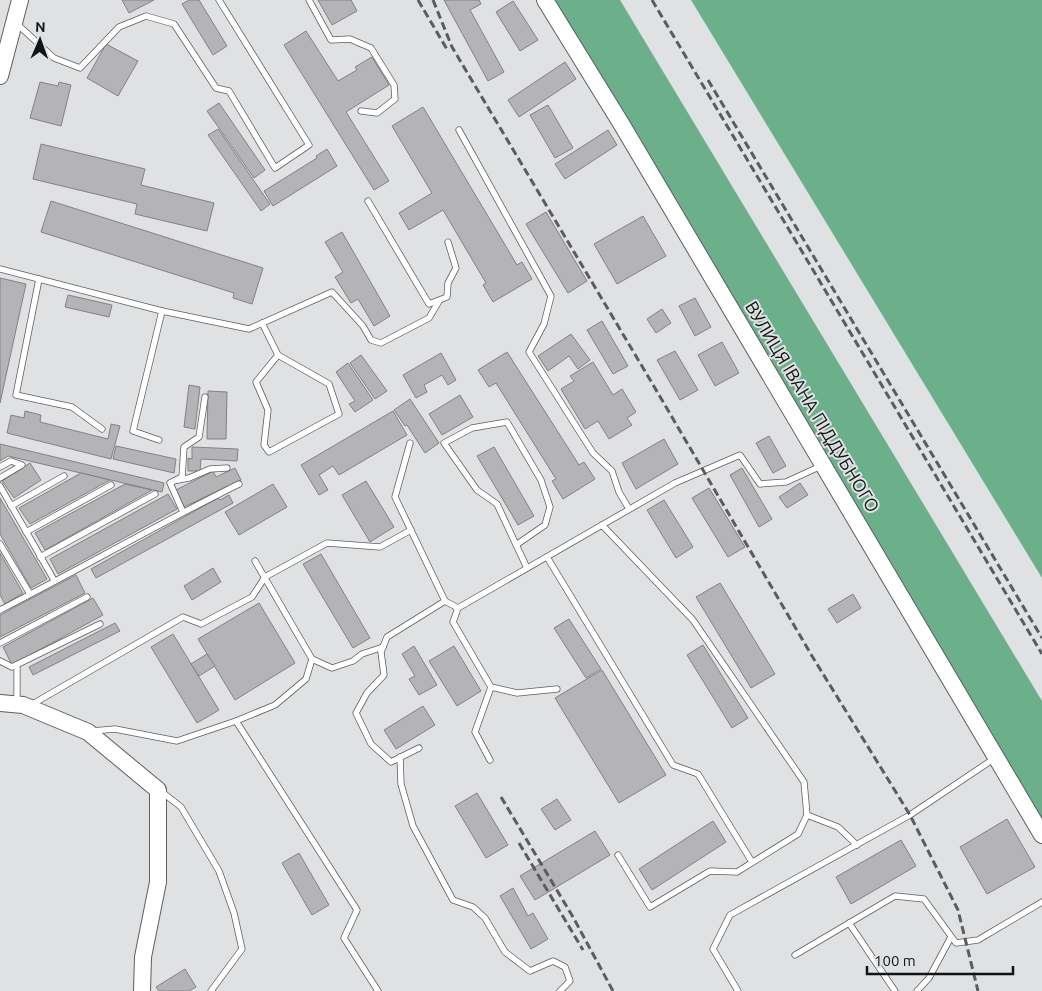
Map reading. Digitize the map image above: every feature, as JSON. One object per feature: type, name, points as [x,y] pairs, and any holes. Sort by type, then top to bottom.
[{"type":"street","points":[[0,76],[20,0]]},
{"type":"street","name":"ВУЛИЦЯ ІВАНА ПІДДУБНОГО","points":[[545,0],[622,125],[1042,835]]},
{"type":"street","points":[[0,703],[23,706],[88,732],[158,790],[158,882],[143,957],[142,991]]},
{"type":"lane","points":[[14,21],[54,58],[80,68],[119,27],[146,16],[174,24],[216,88],[229,91],[275,168],[309,145],[219,0]]},
{"type":"lane","points":[[309,0],[331,40],[350,39],[371,48],[394,85],[395,99],[377,113],[361,111]]},
{"type":"lane","points":[[459,130],[550,296],[544,324],[529,352],[593,454],[612,471],[618,492],[629,509]]},
{"type":"lane","points":[[368,201],[429,304],[447,297],[448,283],[456,268],[448,242]]},
{"type":"lane","points":[[0,269],[162,311],[249,329],[332,292],[363,326],[370,340],[382,343],[429,318],[439,301]]},
{"type":"lane","points":[[39,280],[16,395],[72,407],[102,430]]},
{"type":"lane","points":[[159,440],[133,431],[162,311]]},
{"type":"lane","points":[[262,323],[278,355],[329,384],[339,414],[269,452],[264,446],[268,410],[256,382],[278,355]]},
{"type":"lane","points":[[183,512],[170,484],[182,477],[184,447],[199,437],[205,397]]},
{"type":"lane","points":[[516,545],[545,526],[550,507],[541,480],[507,422],[472,428],[444,443],[477,490],[497,504],[516,545],[527,568]]},
{"type":"lane","points":[[410,443],[395,497],[445,601],[458,608]]},
{"type":"lane","points":[[557,689],[517,693],[491,687],[453,622],[458,608],[675,482],[740,455],[760,484],[786,482],[822,465]]},
{"type":"lane","points":[[0,467],[11,461],[22,465],[0,478]]},
{"type":"lane","points":[[174,481],[189,478],[210,469],[227,468]]},
{"type":"lane","points":[[11,506],[64,476]]},
{"type":"lane","points":[[1,608],[239,484]]},
{"type":"lane","points":[[26,532],[111,485]]},
{"type":"lane","points":[[0,486],[54,580]]},
{"type":"lane","points":[[40,557],[155,494]]},
{"type":"lane","points":[[602,524],[693,620],[804,782],[807,815],[798,834],[737,872],[710,871],[650,907],[618,855]]},
{"type":"lane","points":[[17,665],[23,706],[183,617],[202,624],[252,597],[265,578],[327,543],[380,547],[411,530]]},
{"type":"lane","points":[[0,544],[30,594]]},
{"type":"lane","points":[[547,557],[673,765],[698,774],[752,862]]},
{"type":"lane","points":[[255,561],[312,659],[332,668],[353,661],[362,654],[383,647]]},
{"type":"lane","points":[[0,643],[88,597]]},
{"type":"lane","points":[[419,748],[391,762],[371,744],[356,714],[367,693],[384,675],[381,652],[387,637],[445,601]]},
{"type":"lane","points":[[0,660],[12,667],[100,624]]},
{"type":"lane","points":[[88,732],[115,729],[178,742],[236,722],[275,705],[306,679],[312,659]]},
{"type":"lane","points":[[490,760],[476,732],[491,687]]},
{"type":"lane","points":[[236,722],[357,910],[344,938],[378,991]]},
{"type":"lane","points":[[400,758],[401,784],[413,826],[453,900],[473,907],[485,918],[506,952],[530,971],[553,961],[565,967],[570,981],[560,991]]},
{"type":"lane","points":[[738,991],[714,949],[730,916],[910,815],[995,758]]},
{"type":"lane","points":[[158,790],[181,808],[194,829],[219,871],[234,913],[242,949],[211,991]]},
{"type":"lane","points":[[807,815],[838,827],[857,845]]},
{"type":"lane","points":[[795,954],[895,896],[924,899],[956,944],[978,940],[1042,902]]},
{"type":"lane","points":[[849,923],[895,991]]},
{"type":"lane","points":[[917,991],[930,978],[951,937]]},
{"type":"green space","points":[[550,0],[620,0],[1042,701],[1042,821]]},
{"type":"green space","points":[[691,0],[1042,0],[1042,578]]},
{"type":"building","points":[[122,0],[154,0],[129,13]]},
{"type":"building","points":[[189,0],[199,0],[227,46],[213,55],[182,4]]},
{"type":"building","points":[[318,0],[351,0],[357,11],[332,25]]},
{"type":"building","points":[[444,0],[479,0],[481,4],[470,10],[504,72],[488,81]]},
{"type":"building","points":[[513,1],[538,40],[520,51],[496,12]]},
{"type":"building","points":[[306,31],[338,81],[357,70],[355,67],[372,57],[389,85],[346,112],[389,181],[374,190],[284,45]]},
{"type":"building","points":[[106,44],[138,61],[118,96],[87,78]]},
{"type":"building","points":[[565,62],[576,79],[519,117],[508,100]]},
{"type":"building","points":[[40,82],[58,86],[59,82],[71,85],[61,126],[30,118]]},
{"type":"building","points":[[219,103],[265,170],[254,178],[207,111]]},
{"type":"building","points":[[548,105],[573,148],[555,158],[530,115]]},
{"type":"building","points":[[423,107],[517,265],[522,262],[532,279],[493,302],[483,285],[486,283],[443,210],[409,230],[399,213],[432,193],[392,126]]},
{"type":"building","points":[[218,129],[270,204],[261,211],[208,135]]},
{"type":"building","points":[[608,130],[617,145],[565,179],[555,164]]},
{"type":"building","points":[[41,144],[145,169],[141,185],[214,203],[207,231],[135,214],[137,204],[33,179]]},
{"type":"building","points":[[327,149],[337,166],[273,206],[264,191],[317,158],[316,156]]},
{"type":"building","points":[[51,201],[263,268],[252,304],[233,298],[234,293],[41,232]]},
{"type":"building","points":[[546,212],[587,281],[568,293],[526,224]]},
{"type":"building","points":[[643,216],[666,256],[617,284],[594,244]]},
{"type":"building","points":[[342,232],[390,316],[374,326],[358,299],[351,303],[335,277],[343,272],[325,242]]},
{"type":"building","points":[[0,278],[26,284],[0,403]]},
{"type":"building","points":[[68,295],[112,305],[109,317],[65,307]]},
{"type":"building","points":[[695,298],[711,327],[695,336],[679,306]]},
{"type":"building","points":[[662,309],[671,323],[656,333],[647,319]]},
{"type":"building","points":[[602,321],[628,366],[613,374],[587,330]]},
{"type":"building","points":[[571,334],[590,360],[578,369],[569,356],[548,371],[538,356]]},
{"type":"building","points":[[722,342],[739,373],[715,386],[698,355]]},
{"type":"building","points":[[675,351],[698,390],[680,400],[657,360]]},
{"type":"building","points":[[507,352],[579,465],[584,462],[595,479],[563,499],[552,481],[556,479],[496,383],[489,387],[478,370]]},
{"type":"building","points":[[441,353],[456,380],[448,385],[442,375],[424,385],[427,392],[416,398],[403,375]]},
{"type":"building","points":[[361,355],[387,391],[375,399],[350,363]]},
{"type":"building","points":[[593,362],[613,395],[622,389],[636,412],[627,418],[632,425],[609,439],[598,421],[585,429],[561,389],[574,381],[570,376]]},
{"type":"building","points":[[348,363],[373,400],[355,412],[349,404],[355,401],[336,372]]},
{"type":"building","points":[[189,385],[200,387],[195,429],[184,427]]},
{"type":"building","points":[[208,391],[227,392],[226,439],[207,439]]},
{"type":"building","points":[[460,395],[473,417],[442,435],[429,414]]},
{"type":"building","points":[[410,399],[439,443],[425,453],[407,425],[405,426],[394,410]]},
{"type":"building","points":[[25,411],[41,415],[40,422],[108,439],[111,424],[120,426],[111,459],[7,433],[11,415],[24,418]]},
{"type":"building","points":[[393,411],[407,435],[339,475],[333,466],[319,475],[328,490],[319,495],[301,465]]},
{"type":"building","points":[[769,436],[786,466],[773,473],[756,443]]},
{"type":"building","points":[[664,439],[678,464],[636,489],[622,463]]},
{"type":"building","points":[[0,444],[164,483],[162,492],[8,456],[0,461]]},
{"type":"building","points":[[116,446],[176,459],[174,473],[113,459]]},
{"type":"building","points":[[192,447],[238,449],[237,461],[201,459],[200,471],[188,471],[188,458],[192,459]]},
{"type":"building","points":[[494,447],[534,516],[518,525],[477,456]]},
{"type":"building","points":[[30,463],[41,480],[14,498],[2,481]]},
{"type":"building","points":[[235,468],[241,480],[184,507],[176,490],[213,471],[216,477]]},
{"type":"building","points":[[742,468],[772,519],[759,527],[730,475]]},
{"type":"building","points":[[81,473],[110,480],[30,524],[19,508]]},
{"type":"building","points":[[366,481],[394,527],[370,542],[342,495]]},
{"type":"building","points":[[800,483],[808,495],[787,508],[779,497]]},
{"type":"building","points":[[125,484],[152,490],[45,550],[35,533]]},
{"type":"building","points":[[273,484],[287,507],[239,535],[225,512]]},
{"type":"building","points":[[709,488],[745,547],[728,557],[692,498]]},
{"type":"building","points":[[168,494],[177,509],[58,574],[50,559]]},
{"type":"building","points":[[229,495],[233,503],[96,578],[91,569],[218,498],[220,500]]},
{"type":"building","points":[[0,498],[47,579],[31,588],[0,534]]},
{"type":"building","points":[[664,500],[693,547],[676,558],[647,510]]},
{"type":"building","points":[[0,553],[23,593],[5,604],[0,595]]},
{"type":"building","points":[[321,554],[370,638],[353,648],[303,564]]},
{"type":"building","points":[[213,568],[221,582],[192,600],[184,586]]},
{"type":"building","points":[[76,575],[85,593],[0,637],[0,615]]},
{"type":"building","points":[[720,583],[775,674],[751,688],[696,597]]},
{"type":"building","points":[[853,594],[861,608],[837,623],[828,609]]},
{"type":"building","points":[[93,598],[103,615],[12,665],[3,647]]},
{"type":"building","points":[[259,603],[295,663],[235,700],[198,639]]},
{"type":"building","points":[[569,619],[601,669],[586,678],[554,628]]},
{"type":"building","points":[[115,623],[120,631],[33,675],[29,667]]},
{"type":"building","points":[[173,634],[219,710],[197,723],[151,647]]},
{"type":"building","points":[[703,645],[748,718],[732,728],[687,655]]},
{"type":"building","points":[[414,646],[437,685],[419,695],[409,679],[415,676],[402,654]]},
{"type":"building","points":[[454,646],[481,691],[457,706],[429,661]]},
{"type":"building","points":[[207,654],[215,666],[199,676],[191,664]]},
{"type":"building","points":[[602,670],[666,775],[619,803],[555,698]]},
{"type":"building","points":[[423,706],[435,725],[396,749],[384,730]]},
{"type":"building","points":[[477,793],[508,845],[486,858],[455,806]]},
{"type":"building","points":[[557,799],[571,820],[555,830],[541,809]]},
{"type":"building","points":[[1007,819],[1035,867],[987,894],[960,847]]},
{"type":"building","points":[[713,821],[726,842],[652,890],[639,869]]},
{"type":"building","points":[[595,831],[610,855],[535,900],[520,876]]},
{"type":"building","points":[[901,840],[916,866],[851,904],[836,877]]},
{"type":"building","points":[[299,853],[329,905],[312,915],[282,863]]},
{"type":"building","points":[[513,888],[528,916],[533,913],[548,939],[531,949],[500,896]]},
{"type":"building","points":[[185,969],[196,987],[189,991],[159,991],[156,987]]},
{"type":"railway","points":[[418,0],[448,51]]},
{"type":"railway","points":[[433,0],[452,47],[812,656],[910,815],[958,910],[978,991]]},
{"type":"railway","points":[[652,0],[1042,654]]},
{"type":"railway","points":[[708,80],[1042,638]]},
{"type":"railway","points":[[501,797],[573,917],[613,991]]},
{"type":"railway","points":[[519,843],[583,950]]}]
